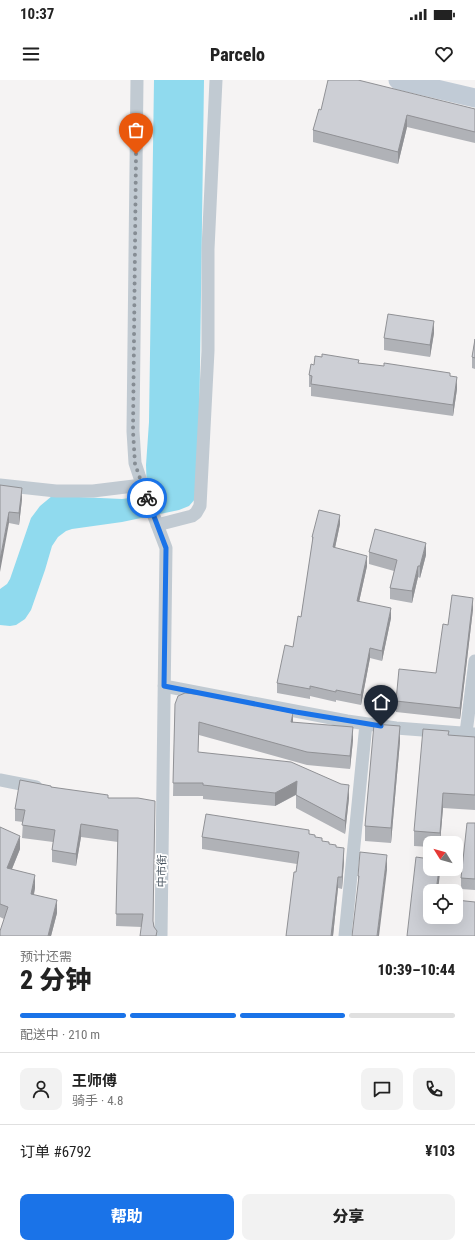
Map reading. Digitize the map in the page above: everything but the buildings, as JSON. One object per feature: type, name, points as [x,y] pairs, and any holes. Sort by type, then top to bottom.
[{"type":"main road","points":[[398,80],[475,98]]},
{"type":"street","name":"中市街","points":[[136,80],[133,431],[135,464],[166,548],[161,936]]},
{"type":"street","points":[[156,523],[192,516],[200,506],[208,351],[208,249],[216,80]]},
{"type":"street","points":[[0,485],[56,491],[93,491],[143,487]]},
{"type":"street","points":[[164,686],[366,724],[470,734],[475,661]]},
{"type":"street","points":[[345,936],[366,724]]},
{"type":"street","points":[[0,780],[49,790]]},
{"type":"street","points":[[148,804],[163,806]]},
{"type":"water","points":[[154,80],[204,80],[199,437],[196,498],[189,506],[179,510],[122,522],[66,531],[58,537],[52,546],[31,610],[25,619],[16,625],[0,625],[0,589],[7,584],[10,579],[31,518],[40,506],[52,496],[122,499],[137,497],[147,492],[146,465],[149,422]]},
{"type":"way so far","points":[[136,154],[133,431],[135,464],[147,498]]},
{"type":"route","points":[[147,498],[166,548],[164,686],[296,712],[381,726]]}]
